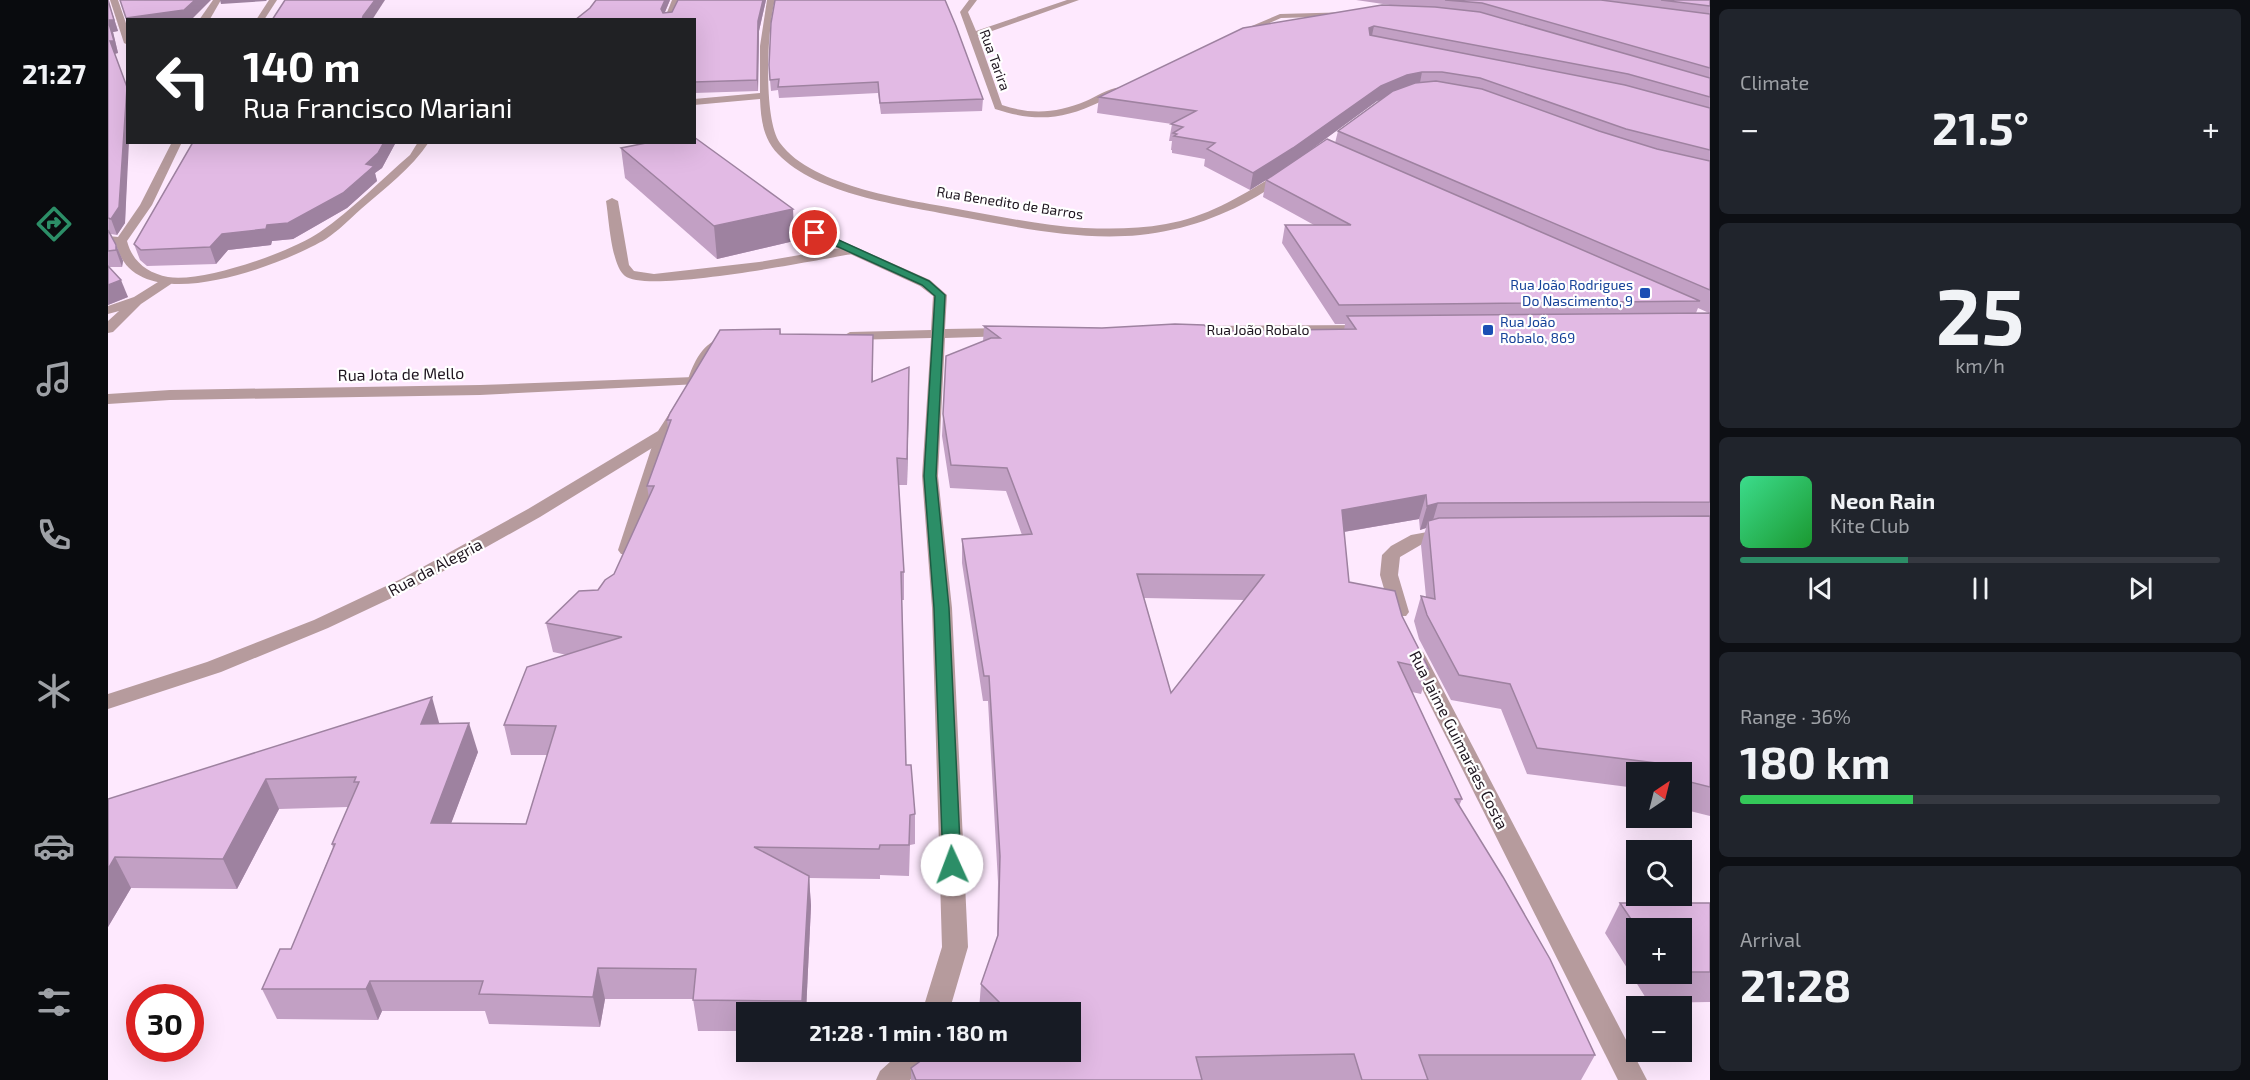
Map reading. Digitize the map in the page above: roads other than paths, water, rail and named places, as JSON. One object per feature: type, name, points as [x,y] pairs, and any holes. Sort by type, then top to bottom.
[{"type":"street","points":[[114,0],[126,40]]},
{"type":"street","points":[[206,18],[218,0]]},
{"type":"street","points":[[261,18],[273,0]]},
{"type":"street","points":[[669,18],[676,0]]},
{"type":"street","name":"Rua Benedito de Barros","points":[[771,0],[763,96],[770,136],[790,159],[828,181],[894,200],[1031,225],[1075,230],[1135,232],[1194,223],[1238,204],[1294,168]]},
{"type":"street","name":"Rua Tarira","points":[[973,0],[964,12],[998,107],[1018,115],[1048,117],[1065,113],[1125,86]]},
{"type":"street","points":[[973,35],[1075,0]]},
{"type":"street","points":[[1218,42],[1270,18],[1280,16],[1359,14]]},
{"type":"street","points":[[696,102],[763,96]]},
{"type":"street","points":[[176,144],[146,205],[115,240],[135,268],[166,281],[214,276],[294,252],[324,235],[414,157],[423,144]]},
{"type":"street","points":[[612,201],[623,266],[630,274],[654,278],[666,277],[759,266],[852,250]]},
{"type":"street","points":[[815,233],[926,283],[940,295],[940,333],[930,476],[942,608],[955,947],[939,1002]]},
{"type":"street","points":[[108,329],[139,300],[166,281]]},
{"type":"street","points":[[108,310],[139,300]]},
{"type":"street","name":"Rua João Robalo","points":[[1169,330],[1380,329]]},
{"type":"street","points":[[837,336],[1017,332]]},
{"type":"street","name":"Rua da Alegria","points":[[108,702],[214,667],[321,624],[398,588],[534,513],[664,434],[694,381],[704,355],[713,345],[721,341],[745,338]]},
{"type":"street","name":"Rua Jota de Mello","points":[[108,399],[193,394],[480,390],[694,381]]},
{"type":"street","points":[[619,568],[628,548],[664,434]]},
{"type":"street","name":"Rua Jaime Guimarães Costa","points":[[1471,533],[1431,534],[1408,541],[1391,555],[1389,575],[1406,634],[1634,1080]]},
{"type":"street","points":[[890,1080],[910,1062]]},
{"type":"place","name":"Rua João Rodrigues Do Nascimento, 9","points":[[1645,293]]},
{"type":"place","name":"Rua João Robalo, 869","points":[[1488,330]]}]
